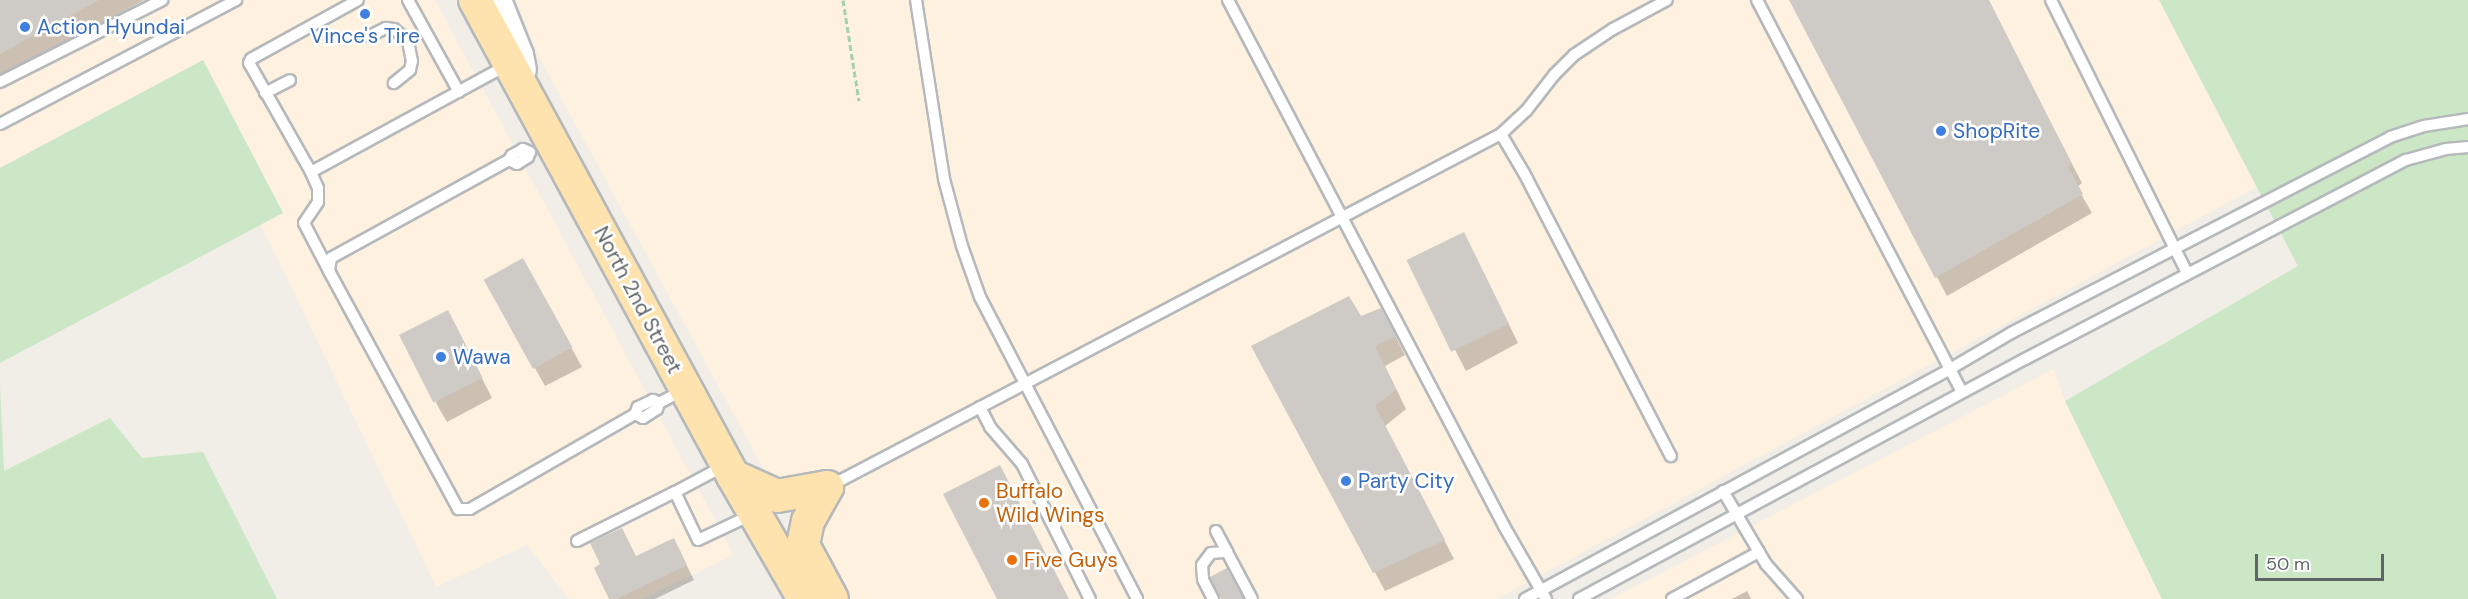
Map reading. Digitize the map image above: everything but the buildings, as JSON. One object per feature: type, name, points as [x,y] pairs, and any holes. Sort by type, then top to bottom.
[{"type":"main road","name":"North 2nd Street","points":[[475,0],[526,94],[673,396],[730,470],[804,599]]},
{"type":"main road","points":[[730,470],[777,496],[827,488]]},
{"type":"main road","points":[[827,488],[808,521],[803,545],[832,599]]},
{"type":"street","points":[[498,0],[520,55],[526,94]]},
{"type":"lane","points":[[0,82],[162,0]]},
{"type":"lane","points":[[0,124],[236,0]]},
{"type":"lane","points":[[358,0],[251,59],[250,67],[318,188],[318,202],[304,223],[458,509],[470,509],[635,414],[638,407],[652,400],[673,396]]},
{"type":"lane","points":[[408,0],[459,92]]},
{"type":"lane","points":[[916,0],[944,179],[962,246],[980,297],[1137,599]]},
{"type":"lane","points":[[1228,0],[1543,595]]},
{"type":"lane","points":[[827,488],[1501,135],[1526,111],[1554,75],[1574,56],[1613,29],[1667,0]]},
{"type":"lane","points":[[1757,0],[1962,392]]},
{"type":"lane","points":[[2051,0],[2187,273]]},
{"type":"lane","points":[[370,36],[387,28],[394,29],[408,41],[412,61],[410,70],[394,83]]},
{"type":"lane","points":[[310,172],[510,64]]},
{"type":"lane","points":[[266,93],[290,80]]},
{"type":"lane","points":[[1525,599],[1543,595],[1723,490],[1950,369],[2011,333],[2390,137],[2424,126],[2468,119]]},
{"type":"lane","points":[[1501,135],[1524,173],[1671,456]]},
{"type":"lane","points":[[1578,599],[1962,392],[2406,160],[2446,149],[2468,147]]},
{"type":"lane","points":[[329,271],[331,258],[509,160]]},
{"type":"lane","points":[[980,407],[994,432],[1022,464],[1090,599]]},
{"type":"lane","points":[[577,541],[675,492],[730,470]]},
{"type":"lane","points":[[1723,490],[1766,564],[1797,599]]},
{"type":"lane","points":[[675,492],[699,540],[754,513]]},
{"type":"lane","points":[[1216,531],[1252,599]]},
{"type":"lane","points":[[1213,599],[1203,579],[1202,565],[1211,553],[1227,552]]},
{"type":"lane","points":[[1672,599],[1759,552]]},
{"type":"path","points":[[843,0],[859,101]]},
{"type":"shaded area","points":[[0,0],[435,0],[734,555],[642,599],[569,599],[527,545],[436,587],[261,225],[283,213],[203,60],[0,168]]},
{"type":"shaded area","points":[[516,0],[2159,0],[2257,187],[1497,599],[839,599],[769,479],[537,54]]},
{"type":"shaded area","points":[[2054,369],[2065,401],[2162,599],[1611,599]]},
{"type":"green space","points":[[2159,0],[2468,0],[2468,599],[2162,599],[2065,401],[2298,266]]},
{"type":"green space","points":[[203,60],[283,213],[0,363],[0,168]]},
{"type":"green space","points":[[0,386],[4,471],[110,418],[142,458],[203,452],[277,599],[0,599]]},
{"type":"place","name":"Vince's Tire","points":[[365,14]]},
{"type":"place","name":"Action Hyundai","points":[[25,27]]},
{"type":"place","name":"ShopRite","points":[[1941,131]]},
{"type":"place","name":"Wawa","points":[[441,357]]},
{"type":"place","name":"Party City","points":[[1346,481]]},
{"type":"place","name":"Buffalo Wild Wings","points":[[984,503]]},
{"type":"place","name":"Five Guys","points":[[1012,560]]}]
